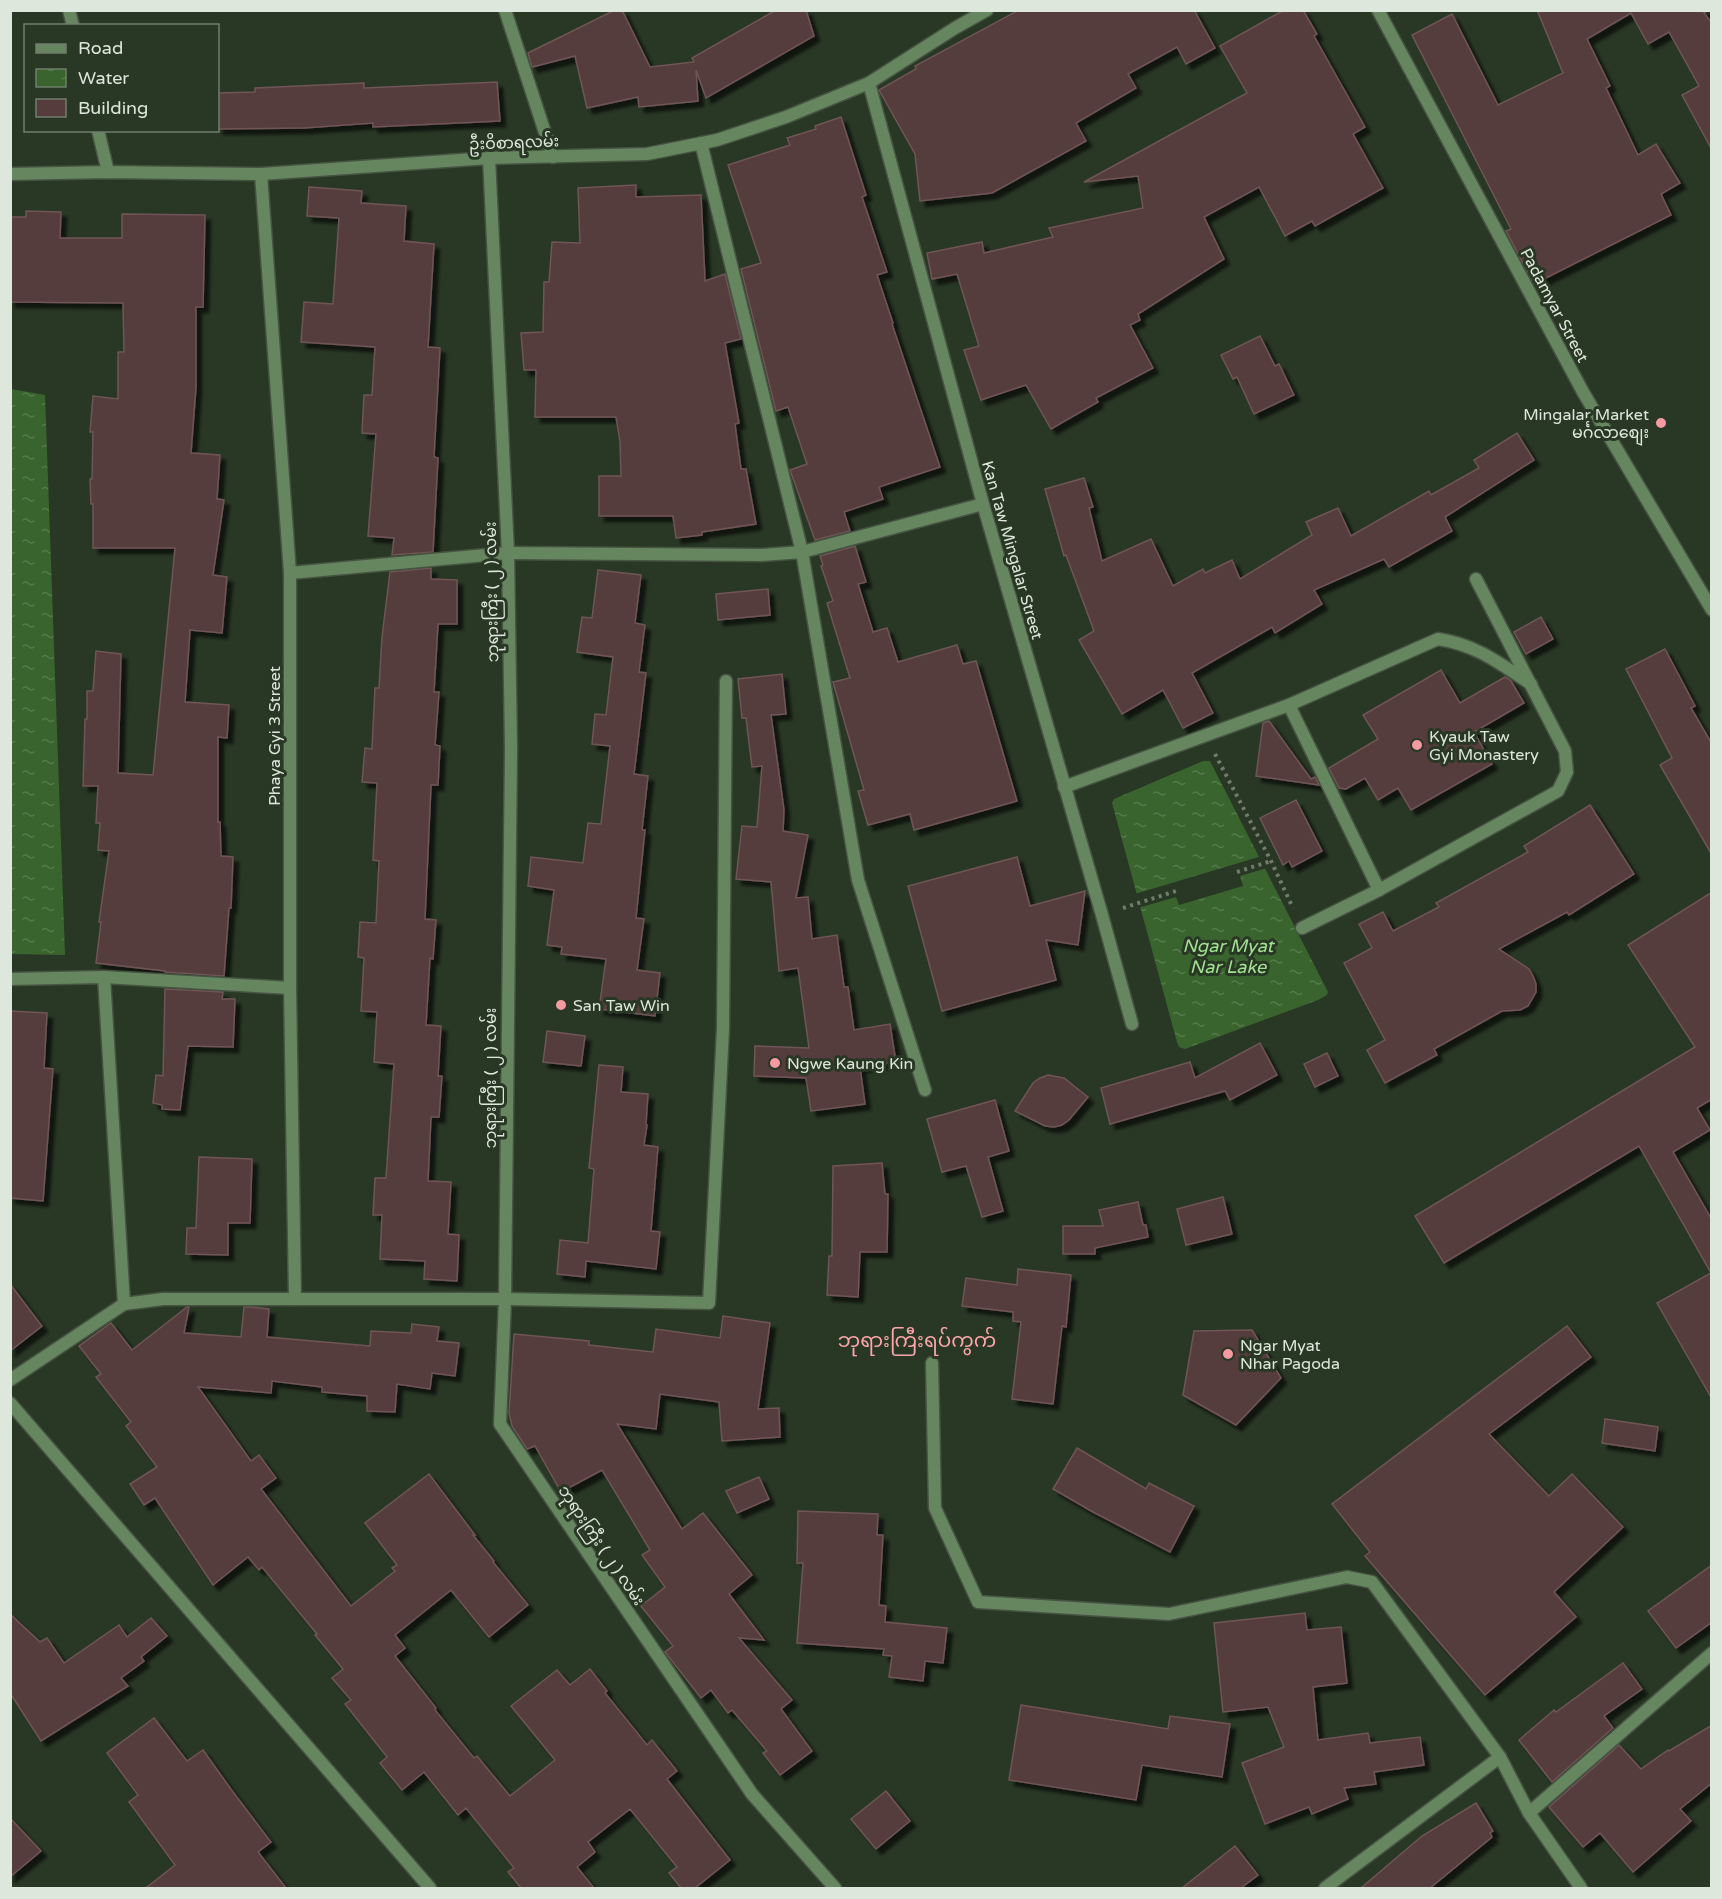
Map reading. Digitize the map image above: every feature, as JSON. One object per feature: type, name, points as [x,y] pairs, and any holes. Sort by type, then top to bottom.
[{"type":"street","points":[[505,10],[554,157]]},
{"type":"street","name":"ဦးဝိစာရလမ်း","points":[[10,174],[108,172],[261,174],[489,158],[647,154],[717,140],[786,117],[869,83],[987,10]]},
{"type":"street","name":"Padamyar Street","points":[[1378,10],[1583,392],[1712,610]]},
{"type":"street","name":"Kan Taw Mingalar Street","points":[[869,83],[983,504],[1132,1024]]},
{"type":"street","points":[[98,132],[108,172]]},
{"type":"street","points":[[701,143],[802,552],[858,880],[925,1090]]},
{"type":"street","name":"ဘုရားကြီး ( ၂ ) လမ်း","points":[[489,158],[508,553],[511,749],[505,1299],[500,1424],[752,1794],[835,1888]]},
{"type":"street","name":"Phaya Gyi 3 Street","points":[[261,174],[290,573],[290,988],[295,1299]]},
{"type":"street","points":[[290,573],[508,553],[761,555],[802,552],[983,504]]},
{"type":"street","points":[[1302,928],[1378,890],[1558,791],[1567,772],[1565,751],[1476,579]]},
{"type":"street","points":[[1064,787],[1288,705],[1438,639],[1482,652],[1532,685]]},
{"type":"street","points":[[10,1380],[124,1304],[163,1299],[505,1299],[709,1303],[723,1029],[726,681]]},
{"type":"street","points":[[1288,705],[1378,890]]},
{"type":"street","points":[[104,977],[124,1304]]},
{"type":"street","points":[[10,979],[104,977],[290,988]]},
{"type":"street","points":[[932,1363],[935,1508],[978,1602],[1169,1614],[1347,1576],[1372,1582],[1500,1757],[1529,1814],[1581,1888]]},
{"type":"street","points":[[10,1403],[429,1888]]},
{"type":"street","points":[[1529,1814],[1712,1653]]},
{"type":"street","points":[[1325,1888],[1500,1757]]},
{"type":"path","points":[[1205,735],[1302,928]]},
{"type":"path","points":[[1237,872],[1269,862]]},
{"type":"path","points":[[1137,903],[1176,891]]},
{"type":"water","points":[[11,389],[45,395],[65,955],[11,954]]},
{"type":"water","name":"Ngar Myat Nar Lake","points":[[1203,761],[1210,761],[1328,992],[1318,1000],[1185,1049],[1179,1047],[1177,1042],[1112,803],[1114,799]]},
{"type":"pier","points":[[1262,856],[1267,868],[1240,876],[1243,886],[1179,905],[1176,897],[1138,908],[1135,894]]},
{"type":"building","points":[[615,10],[622,10],[650,67],[694,62],[692,58],[776,10],[806,10],[814,36],[706,98],[696,70],[698,101],[639,107],[638,97],[587,108],[575,56],[532,67],[528,53]]},
{"type":"building","points":[[1019,10],[1194,10],[1215,48],[1186,64],[1177,47],[1128,74],[1136,88],[1076,123],[1086,141],[992,193],[920,201],[915,154],[879,90],[916,69],[915,66]]},
{"type":"building","points":[[1284,10],[1303,10],[1317,34],[1314,36],[1365,127],[1353,134],[1383,188],[1315,226],[1312,221],[1285,236],[1259,187],[1204,217],[1224,259],[1138,314],[1140,320],[1130,325],[1153,368],[1096,398],[1098,402],[1051,429],[1026,385],[981,400],[964,350],[979,346],[957,274],[932,279],[927,253],[982,242],[984,253],[1053,237],[1049,228],[1143,208],[1138,176],[1084,182],[1247,93],[1220,46]]},
{"type":"building","points":[[1537,10],[1709,10],[1704,13],[1712,23],[1712,150],[1682,95],[1699,86],[1669,32],[1648,44],[1631,13],[1587,39],[1610,86],[1606,88],[1638,155],[1656,144],[1680,183],[1661,194],[1671,215],[1534,284],[1506,231],[1511,229],[1412,35],[1452,14],[1498,105],[1563,73]]},
{"type":"building","points":[[497,82],[500,121],[373,127],[373,123],[304,128],[219,129],[219,93],[255,92],[255,88],[364,83],[364,88]]},
{"type":"building","points":[[841,117],[866,195],[862,197],[887,272],[877,275],[940,467],[879,487],[883,499],[844,512],[850,531],[815,540],[790,470],[807,464],[788,407],[776,411],[741,269],[761,263],[728,165],[790,145],[787,138],[816,129],[815,126]]},
{"type":"building","points":[[636,185],[636,197],[701,195],[705,281],[725,274],[741,339],[725,343],[739,423],[735,424],[741,469],[746,469],[756,524],[676,538],[673,516],[599,516],[599,476],[621,476],[620,442],[616,417],[535,417],[536,370],[524,370],[521,333],[543,332],[544,282],[549,282],[552,242],[580,243],[578,188]]},
{"type":"building","points":[[309,187],[362,191],[361,203],[406,206],[404,241],[434,244],[428,347],[440,348],[434,457],[438,458],[433,552],[392,555],[394,538],[368,536],[376,434],[362,433],[364,395],[372,395],[375,347],[301,342],[304,302],[333,304],[339,218],[307,216]]},
{"type":"building","points":[[26,211],[61,212],[60,238],[122,238],[122,214],[205,215],[203,307],[196,307],[196,387],[191,453],[220,455],[217,499],[224,500],[213,575],[227,577],[222,633],[190,630],[185,702],[229,705],[227,738],[218,737],[218,822],[220,822],[221,856],[233,857],[231,908],[229,908],[224,976],[165,972],[96,963],[109,851],[98,850],[100,823],[96,823],[98,786],[83,786],[87,691],[93,691],[96,651],[121,654],[118,773],[153,775],[175,548],[93,548],[93,504],[91,504],[90,479],[92,479],[93,432],[90,432],[93,396],[118,399],[118,352],[124,352],[123,303],[10,302],[10,217],[26,217]]},
{"type":"building","points":[[1260,336],[1275,366],[1279,364],[1294,395],[1254,414],[1237,377],[1233,379],[1221,355]]},
{"type":"building","points":[[1517,433],[1534,460],[1445,517],[1452,531],[1389,567],[1384,559],[1314,590],[1322,604],[1275,633],[1272,627],[1192,673],[1213,713],[1183,728],[1163,690],[1122,714],[1079,640],[1094,631],[1066,555],[1064,556],[1045,489],[1084,478],[1093,507],[1089,508],[1102,561],[1151,539],[1173,586],[1203,569],[1205,573],[1232,560],[1240,579],[1312,535],[1306,522],[1338,508],[1351,536],[1429,491],[1431,495],[1479,468],[1474,460]]},
{"type":"building","points":[[855,546],[866,582],[858,584],[873,632],[887,628],[898,662],[957,645],[963,664],[976,661],[1017,801],[914,830],[910,814],[868,825],[858,791],[864,790],[833,682],[850,678],[827,603],[833,601],[821,566],[823,565],[820,556]]},
{"type":"building","points":[[431,568],[431,579],[457,580],[457,624],[438,624],[434,692],[439,692],[435,745],[440,746],[438,785],[431,785],[425,919],[436,920],[433,959],[430,958],[426,1025],[441,1026],[438,1076],[442,1076],[439,1117],[431,1117],[428,1181],[451,1182],[448,1234],[459,1235],[457,1281],[424,1279],[425,1261],[380,1259],[382,1215],[373,1215],[375,1178],[386,1178],[394,1064],[374,1062],[377,1012],[361,1011],[364,958],[358,957],[360,922],[376,923],[379,861],[373,860],[377,783],[362,782],[365,748],[372,749],[375,688],[379,688],[382,637],[390,572]]},
{"type":"building","points":[[598,570],[641,575],[635,623],[645,625],[639,672],[646,673],[634,774],[648,776],[636,918],[644,919],[637,970],[660,973],[655,1016],[599,1009],[606,959],[561,954],[562,947],[547,945],[554,890],[528,886],[531,857],[583,863],[588,823],[601,824],[610,746],[592,744],[595,714],[606,715],[613,657],[577,652],[582,617],[592,618]]},
{"type":"building","points":[[768,589],[770,615],[718,620],[716,594]]},
{"type":"building","points":[[1541,617],[1553,639],[1526,654],[1514,632]]},
{"type":"building","points":[[1665,649],[1695,706],[1691,708],[1712,744],[1712,855],[1660,765],[1672,758],[1626,669]]},
{"type":"building","points":[[1441,670],[1460,703],[1505,677],[1511,681],[1524,703],[1474,732],[1492,764],[1411,810],[1398,788],[1378,800],[1365,778],[1346,789],[1339,788],[1329,768],[1378,739],[1363,715]]},
{"type":"building","points":[[782,674],[786,714],[771,715],[784,810],[783,831],[808,835],[796,898],[808,897],[812,939],[837,935],[844,987],[848,987],[854,1030],[890,1024],[896,1062],[860,1067],[865,1104],[811,1111],[806,1078],[754,1076],[755,1046],[809,1048],[798,968],[779,971],[771,882],[736,879],[742,826],[757,827],[762,766],[752,767],[746,718],[742,718],[738,679]]},
{"type":"building","points":[[1269,721],[1311,779],[1315,777],[1319,785],[1256,776],[1263,723]]},
{"type":"building","points":[[1296,800],[1322,851],[1292,867],[1289,861],[1283,865],[1260,818]]},
{"type":"building","points":[[1590,805],[1634,874],[1569,915],[1567,912],[1499,949],[1529,969],[1533,976],[1536,992],[1528,1006],[1520,1010],[1502,1011],[1434,1049],[1437,1055],[1385,1083],[1367,1050],[1385,1040],[1344,963],[1372,948],[1359,924],[1383,912],[1393,931],[1439,907],[1436,903],[1528,852],[1524,846]]},
{"type":"building","points":[[1017,857],[1030,906],[1085,891],[1078,945],[1046,940],[1056,980],[942,1011],[908,886]]},
{"type":"building","points":[[1712,892],[1712,1099],[1697,1108],[1710,1130],[1673,1152],[1712,1220],[1712,1399],[1657,1303],[1711,1273],[1639,1146],[1444,1263],[1415,1216],[1695,1047],[1628,945]]},
{"type":"building","points":[[165,989],[223,992],[222,999],[235,999],[233,1047],[188,1046],[180,1110],[162,1109],[162,1105],[153,1103],[156,1075],[163,1076]]},
{"type":"building","points":[[10,1011],[47,1013],[44,1068],[53,1069],[43,1201],[10,1198]]},
{"type":"building","points":[[547,1031],[585,1036],[581,1066],[543,1062]]},
{"type":"building","points":[[1260,1043],[1277,1075],[1230,1100],[1225,1091],[1110,1124],[1101,1088],[1190,1062],[1195,1078]]},
{"type":"building","points":[[1327,1053],[1338,1076],[1315,1087],[1304,1064]]},
{"type":"building","points":[[599,1065],[623,1067],[621,1092],[648,1094],[644,1145],[658,1147],[651,1231],[660,1232],[656,1269],[586,1261],[585,1277],[557,1274],[560,1240],[588,1243],[594,1169],[589,1168]]},
{"type":"building","points":[[1048,1075],[1064,1078],[1088,1097],[1069,1120],[1054,1127],[1045,1126],[1015,1111],[1033,1083]]},
{"type":"building","points":[[995,1100],[1009,1151],[988,1157],[1003,1211],[982,1217],[966,1166],[942,1172],[927,1119]]},
{"type":"building","points":[[199,1157],[252,1159],[250,1223],[228,1223],[228,1255],[186,1254],[187,1228],[196,1228]]},
{"type":"building","points":[[882,1163],[885,1194],[888,1194],[887,1252],[860,1252],[858,1297],[827,1295],[829,1256],[832,1256],[833,1166]]},
{"type":"building","points":[[1223,1197],[1232,1234],[1186,1245],[1177,1209]]},
{"type":"building","points":[[1138,1202],[1148,1237],[1095,1248],[1095,1254],[1063,1254],[1063,1226],[1103,1226],[1099,1210]]},
{"type":"building","points":[[1018,1269],[1071,1275],[1066,1327],[1062,1326],[1053,1404],[1012,1399],[1021,1322],[1013,1321],[1013,1312],[962,1306],[966,1278],[1017,1285]]},
{"type":"building","points":[[10,1284],[42,1326],[10,1351]]},
{"type":"building","points":[[189,1307],[184,1333],[241,1337],[244,1307],[251,1307],[269,1309],[267,1337],[370,1346],[371,1331],[411,1333],[412,1324],[439,1327],[437,1341],[459,1343],[455,1376],[432,1373],[430,1389],[397,1384],[395,1412],[367,1411],[367,1396],[322,1392],[322,1387],[272,1381],[271,1393],[198,1387],[251,1461],[259,1455],[276,1478],[261,1489],[351,1606],[395,1571],[392,1568],[397,1565],[365,1523],[429,1474],[493,1562],[528,1605],[489,1637],[451,1590],[395,1635],[405,1648],[395,1656],[474,1758],[477,1756],[510,1796],[555,1760],[511,1706],[557,1670],[570,1685],[590,1669],[607,1691],[605,1693],[647,1745],[652,1740],[677,1771],[667,1779],[730,1860],[695,1888],[681,1888],[669,1873],[677,1867],[630,1809],[588,1842],[595,1852],[577,1867],[594,1888],[521,1888],[508,1872],[514,1868],[466,1808],[458,1815],[424,1772],[402,1790],[380,1763],[387,1757],[345,1704],[351,1700],[332,1678],[343,1669],[262,1567],[259,1570],[248,1557],[213,1585],[155,1498],[144,1505],[130,1484],[157,1467],[126,1426],[131,1422],[96,1377],[101,1374],[79,1346],[111,1323],[132,1350]]},
{"type":"building","points":[[723,1316],[770,1323],[758,1409],[779,1408],[780,1437],[722,1441],[719,1402],[660,1394],[656,1429],[617,1424],[682,1529],[703,1513],[752,1575],[729,1594],[764,1640],[739,1638],[792,1700],[781,1709],[812,1751],[780,1775],[763,1753],[767,1751],[732,1710],[728,1713],[711,1690],[701,1698],[665,1652],[673,1646],[641,1606],[665,1587],[642,1555],[650,1550],[602,1470],[561,1492],[535,1446],[527,1449],[512,1426],[509,1413],[514,1334],[589,1341],[589,1345],[653,1352],[656,1329],[720,1338]]},
{"type":"building","points":[[1567,1326],[1591,1357],[1489,1434],[1549,1496],[1572,1474],[1623,1527],[1554,1592],[1576,1617],[1485,1695],[1365,1556],[1370,1552],[1332,1504]]},
{"type":"building","name":"Ngar Myat Nhar Pagoda","points":[[1252,1330],[1281,1378],[1236,1425],[1183,1395],[1194,1331]]},
{"type":"building","points":[[1605,1419],[1658,1427],[1655,1451],[1602,1443]]},
{"type":"building","points":[[1077,1448],[1146,1489],[1149,1483],[1194,1506],[1170,1552],[1053,1489]]},
{"type":"building","points":[[759,1477],[769,1499],[737,1513],[726,1491]]},
{"type":"building","points":[[798,1511],[878,1514],[877,1535],[883,1535],[879,1605],[886,1606],[885,1622],[947,1628],[943,1663],[925,1661],[923,1681],[889,1677],[892,1656],[883,1655],[884,1649],[797,1643],[803,1563],[797,1563]]},
{"type":"building","points":[[1712,1565],[1712,1622],[1676,1648],[1648,1611]]},
{"type":"building","points":[[1305,1613],[1307,1630],[1341,1627],[1347,1683],[1313,1687],[1318,1740],[1368,1733],[1370,1743],[1420,1737],[1424,1765],[1374,1772],[1376,1784],[1344,1788],[1348,1799],[1312,1814],[1309,1807],[1265,1824],[1242,1763],[1284,1747],[1268,1707],[1223,1712],[1214,1623]]},
{"type":"building","points":[[10,1614],[40,1642],[47,1638],[64,1663],[119,1625],[127,1637],[151,1618],[167,1636],[141,1657],[144,1661],[121,1678],[128,1686],[41,1741],[10,1693]]},
{"type":"building","points":[[1623,1663],[1642,1689],[1604,1716],[1613,1728],[1552,1782],[1519,1740],[1554,1710],[1556,1712]]},
{"type":"building","points":[[1021,1705],[1168,1729],[1170,1716],[1230,1724],[1222,1777],[1142,1765],[1136,1800],[1009,1780]]},
{"type":"building","points":[[154,1718],[187,1761],[203,1750],[271,1842],[258,1852],[286,1888],[146,1888],[175,1865],[129,1802],[138,1795],[107,1753]]},
{"type":"building","points":[[1712,1725],[1712,1783],[1680,1809],[1691,1821],[1633,1872],[1600,1833],[1583,1847],[1549,1807],[1619,1745],[1641,1769],[1668,1750]]},
{"type":"building","points":[[886,1791],[910,1821],[876,1849],[851,1819]]},
{"type":"building","points":[[1476,1803],[1493,1831],[1490,1833],[1492,1837],[1430,1888],[1361,1888],[1422,1836]]},
{"type":"building","points":[[10,1818],[41,1851],[10,1877]]},
{"type":"building","points":[[1235,1846],[1258,1875],[1241,1888],[1182,1888]]},
{"type":"place","name":"Mingalar Market မင်္ဂလာစျေး","points":[[1661,423]]},
{"type":"place","name":"Kyauk Taw Gyi Monastery","points":[[1417,745]]},
{"type":"place","name":"San Taw Win","points":[[561,1005]]},
{"type":"place","name":"Ngwe Kaung Kin","points":[[775,1063]]},
{"type":"place","name":"Ngar Myat Nhar Pagoda","points":[[1228,1354]]},
{"type":"district","name":"ဘုရားကြီးရပ်ကွက်","points":[[917,1340]]}]
